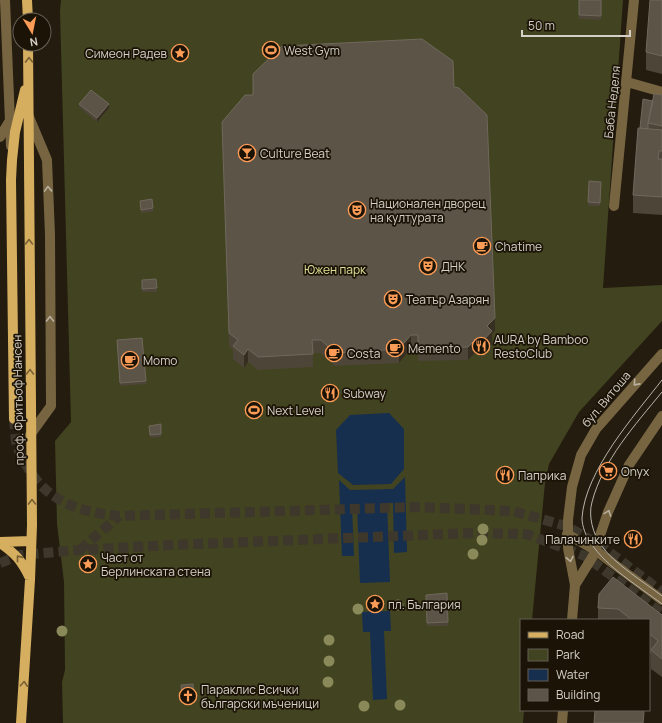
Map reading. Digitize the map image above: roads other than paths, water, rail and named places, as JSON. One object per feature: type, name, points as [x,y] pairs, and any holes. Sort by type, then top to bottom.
[{"type":"main road","points":[[27,0],[28,12]]},
{"type":"main road","name":"проф. Фритьоф Нансен","points":[[21,723],[32,541],[28,52]]},
{"type":"main road","name":"проф. Фритьоф Нансен","points":[[14,419],[12,160],[15,132],[29,76]]},
{"type":"main road","points":[[0,542],[32,541]]},
{"type":"main road","points":[[0,542],[14,553],[22,563],[30,580]]},
{"type":"street","points":[[6,0],[9,122],[12,160]]},
{"type":"street","name":"Баба Неделя","points":[[614,206],[634,0]]},
{"type":"street","points":[[627,82],[662,92]]},
{"type":"street","points":[[29,117],[47,160],[50,235],[51,398],[51,406],[30,435]]},
{"type":"street","points":[[0,137],[9,122]]},
{"type":"street","name":"бул. Витоша","points":[[572,619],[575,585],[568,548],[568,534],[572,487],[581,455],[596,429],[662,354]]},
{"type":"street","name":"бул. Витоша","points":[[575,585],[593,556],[608,512],[629,465],[662,416]]},
{"type":"street","points":[[568,534],[595,550],[662,600]]},
{"type":"street","points":[[562,723],[563,711]]},
{"type":"water","points":[[389,413],[404,429],[404,469],[391,484],[353,485],[338,473],[336,430],[350,415]]},
{"type":"water","points":[[405,477],[407,552],[394,553],[393,503],[387,503],[390,582],[360,583],[357,505],[352,506],[354,556],[342,556],[339,480],[350,490],[393,489]]},
{"type":"water","points":[[390,611],[391,631],[384,631],[387,699],[373,700],[370,632],[363,632],[362,612]]},
{"type":"tunnel","points":[[14,419],[18,449],[35,478],[55,497],[66,503],[91,512],[119,516],[417,507],[513,511],[566,526],[600,545],[662,592]]},
{"type":"tunnel","points":[[80,550],[119,516]]},
{"type":"tunnel","points":[[0,563],[21,555],[80,550],[473,533],[526,534],[585,556],[662,613]]},
{"type":"tram line","points":[[662,380],[625,427],[601,463],[585,500],[582,518],[586,535],[597,552],[614,568],[662,604]]},
{"type":"tram line","points":[[662,392],[631,430],[612,457],[597,487],[591,507],[592,525],[601,545],[621,566],[662,596]]},
{"type":"place","name":"West Gym","points":[[271,50]]},
{"type":"place","name":"Симеон Радев","points":[[180,53]]},
{"type":"place","name":"Culture Beat","points":[[247,153]]},
{"type":"place","name":"Национален дворец на културата","points":[[357,210]]},
{"type":"place","name":"Chatime","points":[[482,246]]},
{"type":"place","name":"ДНК","points":[[428,266]]},
{"type":"place","name":"Театър Азарян","points":[[393,299]]},
{"type":"place","name":"AURA by Bamboo RestoClub","points":[[481,346]]},
{"type":"place","name":"Memento","points":[[395,348]]},
{"type":"place","name":"Costa","points":[[334,353]]},
{"type":"place","name":"Momo","points":[[130,360]]},
{"type":"place","name":"Subway","points":[[330,393]]},
{"type":"place","name":"Next Level","points":[[254,410]]},
{"type":"place","name":"Onyx","points":[[608,471]]},
{"type":"place","name":"Паприка","points":[[505,475]]},
{"type":"place","name":"Палачинките","points":[[633,539]]},
{"type":"place","name":"Част от Берлинската стена","points":[[88,564]]},
{"type":"place","name":"пл. България","points":[[375,604]]},
{"type":"place","name":"Параклис Всички български мъченици","points":[[188,696]]},
{"type":"park label","name":"Южен парк","points":[[335,269]]}]
